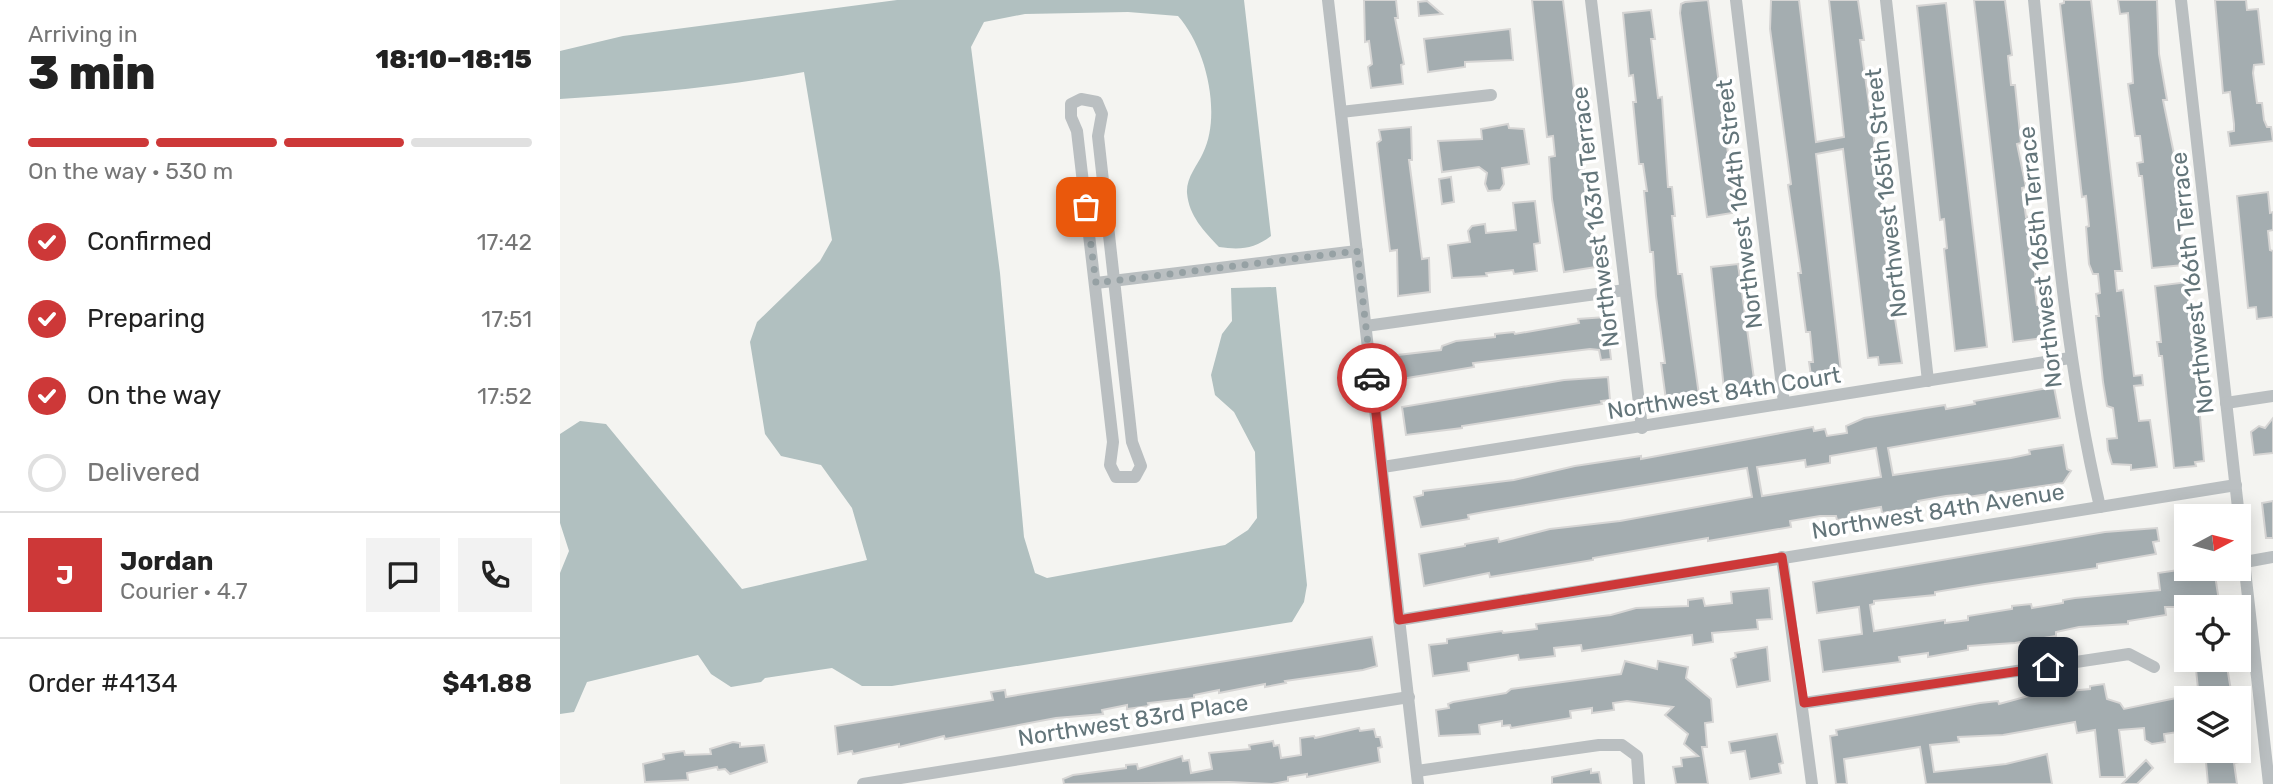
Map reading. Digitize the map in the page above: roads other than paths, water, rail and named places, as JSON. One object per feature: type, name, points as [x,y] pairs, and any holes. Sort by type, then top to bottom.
[{"type":"street","points":[[1328,0],[1418,778],[1599,745],[1622,745],[1637,756],[1639,784]]},
{"type":"street","name":"Northwest 163rd Terrace","points":[[1591,0],[1642,428]]},
{"type":"street","name":"Northwest 164th Street","points":[[1736,0],[1784,403]]},
{"type":"street","name":"Northwest 165th Street","points":[[1885,0],[1928,381]]},
{"type":"street","name":"Northwest 165th Terrace","points":[[2034,0],[2070,358],[2081,428],[2100,507]]},
{"type":"street","name":"Northwest 166th Terrace","points":[[2181,0],[2238,504]]},
{"type":"street","points":[[1341,111],[1491,95]]},
{"type":"street","points":[[1081,99],[1097,102],[1101,114],[1098,136],[1116,280],[1132,442],[1141,466],[1135,477],[1125,480],[1116,477],[1111,465],[1113,442],[1096,283],[1077,131],[1071,117],[1072,104],[1081,99]]},
{"type":"street","points":[[1096,283],[1357,251]]},
{"type":"street","points":[[1366,326],[1625,290]]},
{"type":"street","name":"Northwest 84th Court","points":[[1383,467],[2070,358]]},
{"type":"street","points":[[2226,404],[2273,396]]},
{"type":"street","name":"Northwest 84th Avenue","points":[[1399,620],[2236,485]]},
{"type":"street","points":[[2251,561],[2273,556]]},
{"type":"street","points":[[1782,557],[1804,703],[1812,784]]},
{"type":"street","points":[[2247,581],[2269,784]]},
{"type":"street","points":[[1804,703],[2129,654],[2154,667]]},
{"type":"street","name":"Northwest 83rd Place","points":[[863,784],[1409,697]]}]
